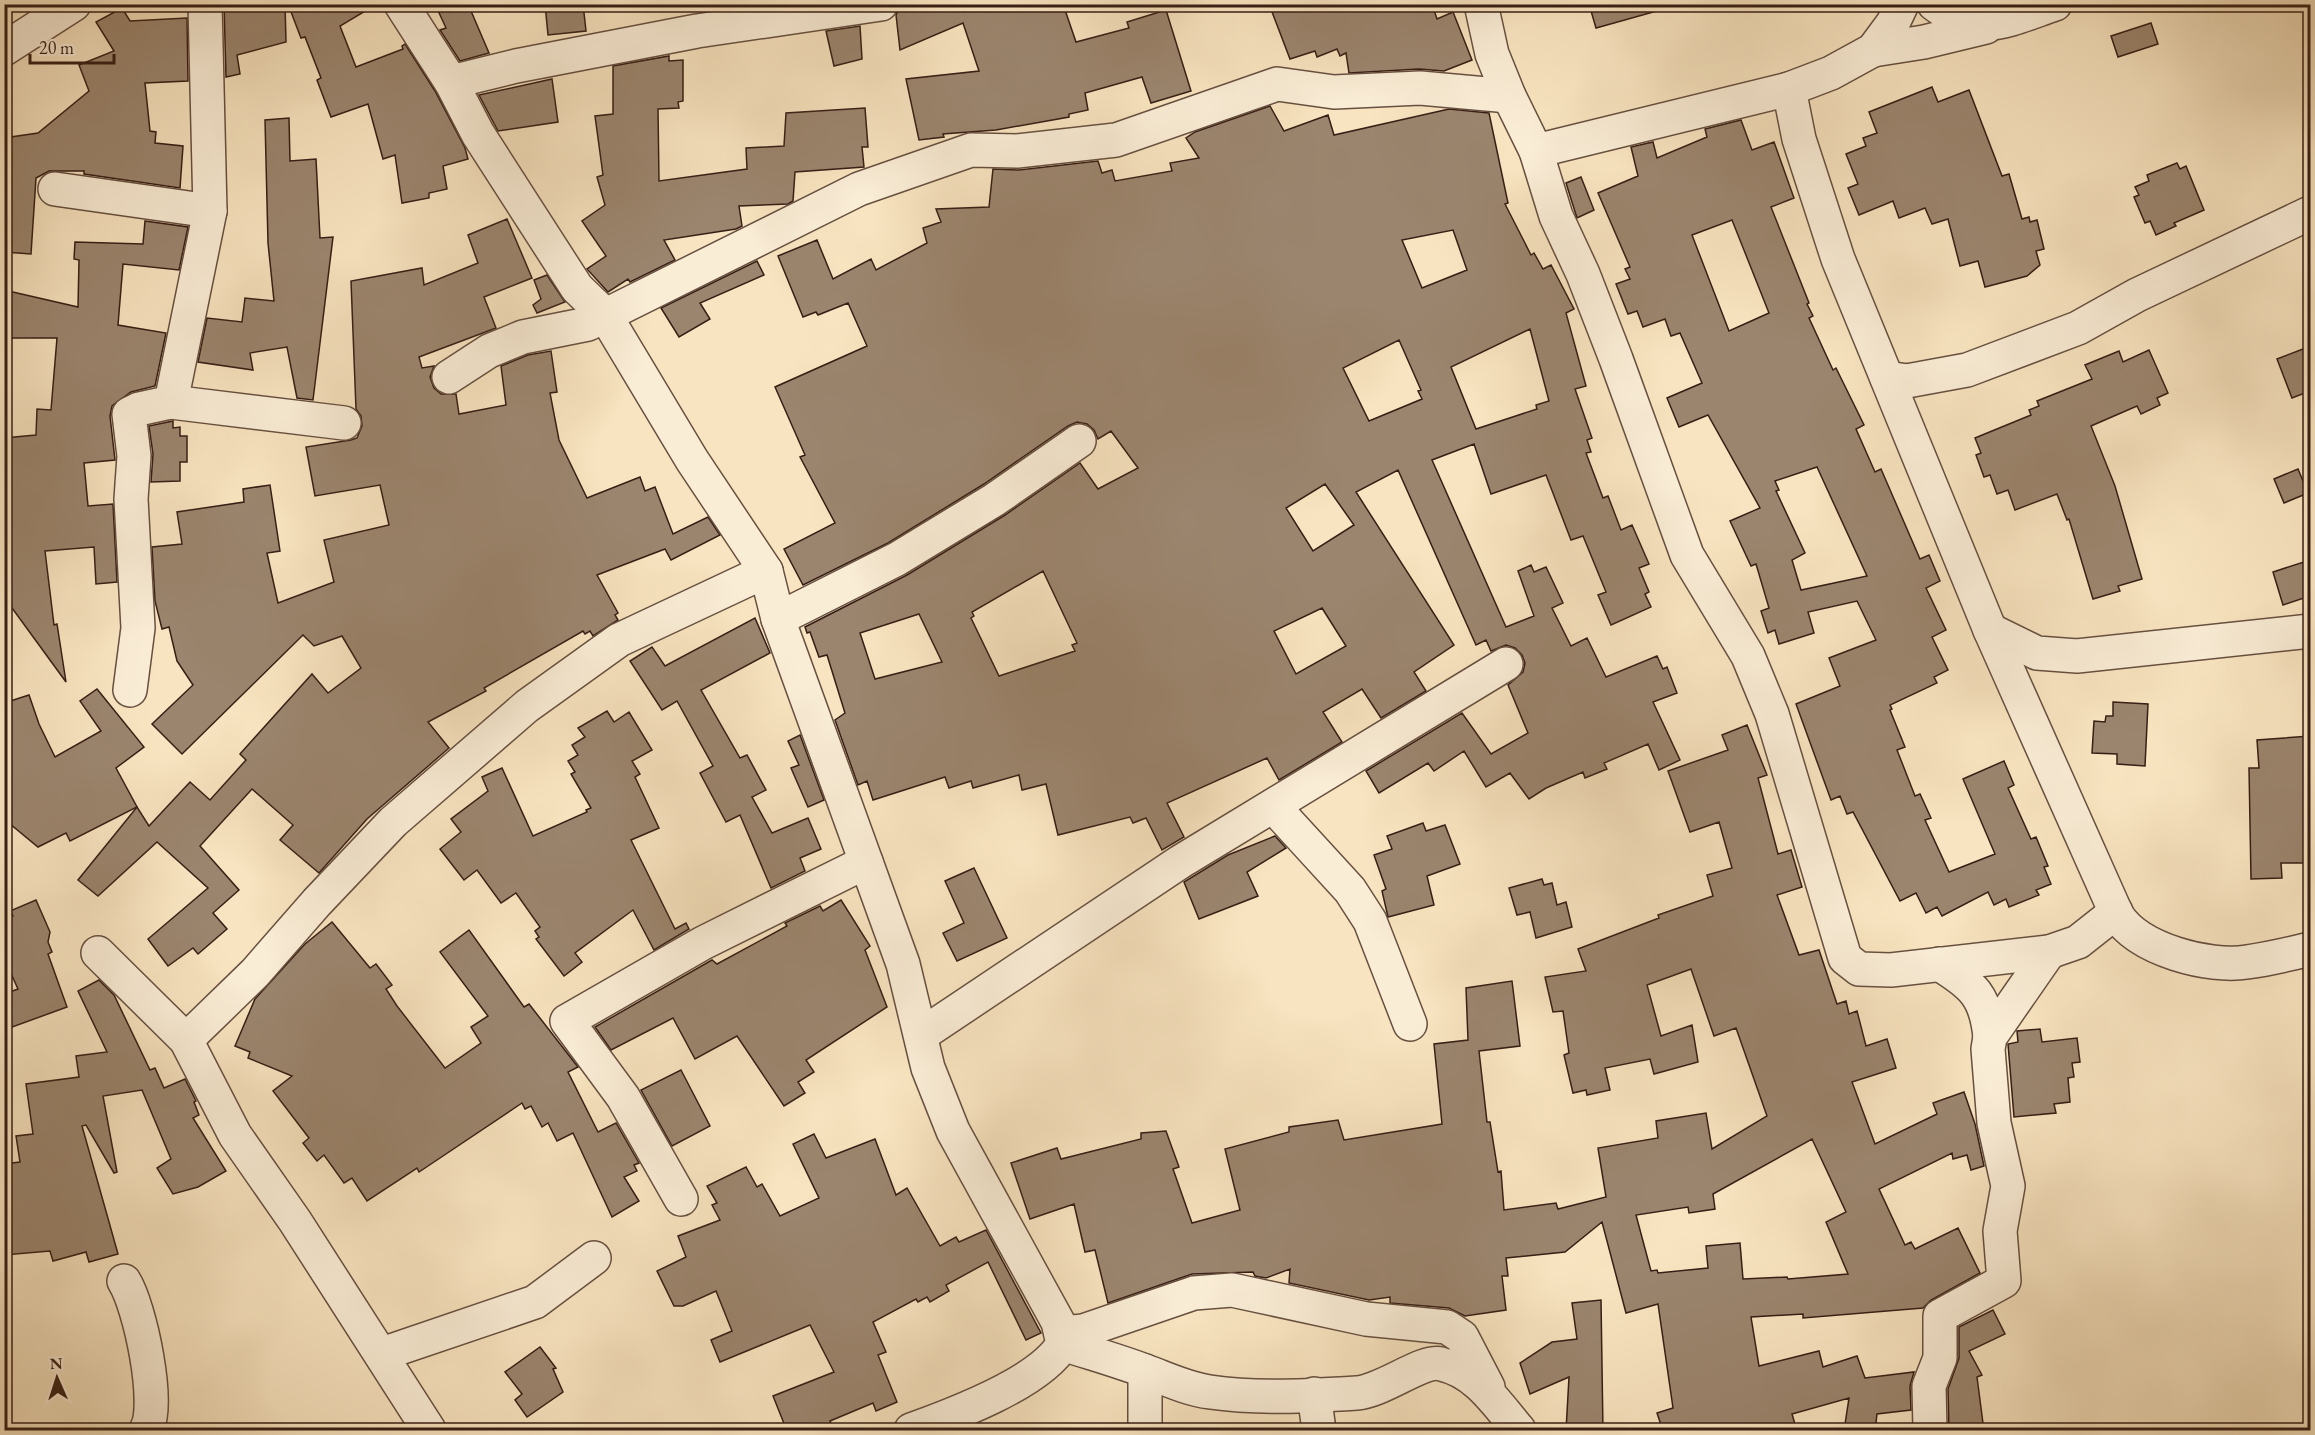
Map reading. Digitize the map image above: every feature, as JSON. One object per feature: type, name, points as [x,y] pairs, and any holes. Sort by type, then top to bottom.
[{"type":"street","points":[[4,50],[75,4]]},
{"type":"street","points":[[171,402],[210,211],[205,4]]},
{"type":"street","points":[[401,4],[451,82],[478,135],[577,288],[605,315],[692,460],[766,571],[778,619],[903,964],[927,1068],[953,1131],[1006,1224],[1062,1339],[1174,1383],[1210,1392],[1277,1396],[1376,1390],[1412,1373],[1419,1367],[1434,1363],[1458,1369],[1478,1381],[1518,1431]]},
{"type":"street","points":[[451,82],[516,66],[697,31],[881,4]]},
{"type":"street","points":[[1481,4],[1492,54],[1509,96],[1536,151],[1557,216],[1583,274],[1616,359],[1687,555],[1748,656],[1772,714],[1845,958],[1853,966],[1867,970],[2049,952],[2078,942],[2116,912]]},
{"type":"street","points":[[1873,50],[1893,23],[1902,4]]},
{"type":"street","points":[[1934,4],[1951,17],[1990,25]]},
{"type":"street","points":[[1536,151],[1789,89],[1831,73],[1873,50],[1924,42],[1990,25],[2055,4]]},
{"type":"street","points":[[450,377],[489,351],[522,337],[579,326],[605,315],[860,189],[971,150],[1017,151],[1116,140],[1277,84],[1334,92],[1420,88],[1509,96]]},
{"type":"street","points":[[1789,89],[1799,139],[1838,259],[1990,630],[2116,912],[2127,927],[2151,943],[2172,953],[2204,961],[2245,963],[2310,949]]},
{"type":"street","points":[[55,189],[210,211]]},
{"type":"street","points":[[1887,378],[1907,381],[1967,370],[2068,332],[2137,296],[2310,213]]},
{"type":"street","points":[[129,690],[138,628],[131,499],[134,456],[129,414],[139,409],[171,402],[344,423]]},
{"type":"street","points":[[778,619],[897,559],[994,500],[1079,441]]},
{"type":"street","points":[[186,1040],[255,973],[316,902],[393,822],[527,706],[619,640],[766,571]]},
{"type":"street","points":[[1990,630],[2037,653],[2077,656],[2310,631]]},
{"type":"street","points":[[921,1035],[1180,862],[1506,664]]},
{"type":"street","points":[[1274,806],[1350,890],[1370,921],[1410,1024]]},
{"type":"street","points":[[681,1199],[623,1097],[567,1022],[703,943],[866,862]]},
{"type":"street","points":[[1990,1037],[2049,952]]},
{"type":"street","points":[[98,953],[186,1040],[234,1135],[295,1221],[429,1431]]},
{"type":"street","points":[[1930,1431],[1929,1386],[1940,1358],[1940,1316],[2004,1281],[2000,1231],[2008,1186],[1994,1123],[1988,1069],[1990,1037],[1986,1012],[1970,983],[1940,964]]},
{"type":"street","points":[[382,1354],[535,1302],[594,1258]]},
{"type":"street","points":[[124,1281],[139,1314],[146,1347],[152,1418],[146,1431]]},
{"type":"street","points":[[911,1431],[1016,1384],[1047,1363],[1062,1339],[1194,1293],[1232,1290],[1366,1319],[1447,1327],[1462,1337],[1495,1401]]},
{"type":"street","points":[[1145,1371],[1145,1431]]},
{"type":"street","points":[[1314,1394],[1319,1431]]},
{"type":"building","points":[[224,4],[285,4],[286,42],[237,55],[240,74],[226,77]]},
{"type":"building","points":[[288,4],[377,4],[340,26],[356,67],[403,49],[402,46],[405,44],[435,91],[465,148],[468,159],[443,166],[447,189],[429,193],[429,198],[402,203],[395,155],[383,159],[368,104],[331,117],[317,80],[321,78],[305,37],[301,38]]},
{"type":"building","points":[[435,4],[468,4],[489,53],[460,61],[440,30],[446,28]]},
{"type":"building","points":[[545,4],[583,4],[586,31],[548,35]]},
{"type":"building","points":[[915,4],[1006,4],[992,10],[1010,4],[1063,4],[1076,42],[1129,28],[1127,22],[1166,10],[1191,91],[1151,103],[1142,77],[1085,93],[1088,110],[1069,114],[1069,117],[996,130],[943,134],[944,137],[919,140],[906,79],[979,71],[963,23],[900,50],[896,15],[899,9]]},
{"type":"building","points":[[1269,4],[1432,4],[1437,19],[1453,12],[1472,60],[1444,71],[1419,69],[1349,73],[1346,53],[1340,56],[1337,49],[1317,57],[1315,51],[1290,59]]},
{"type":"building","points":[[1589,4],[1656,4],[1657,11],[1596,28]]},
{"type":"building","points":[[122,8],[130,21],[187,18],[188,81],[145,83],[150,131],[156,132],[155,143],[183,146],[180,188],[84,174],[84,171],[49,171],[36,178],[31,254],[4,252],[4,138],[38,133],[89,91],[79,65],[114,51],[96,22]]},
{"type":"building","points":[[2151,23],[2158,44],[2118,57],[2111,36]]},
{"type":"building","points":[[860,26],[862,59],[834,66],[826,31]]},
{"type":"building","points":[[669,56],[669,61],[683,60],[683,101],[678,102],[679,108],[658,109],[659,181],[747,169],[746,148],[784,146],[786,113],[865,108],[868,147],[862,147],[864,167],[795,172],[793,201],[788,204],[739,206],[742,226],[736,229],[664,240],[675,260],[630,282],[628,279],[608,292],[587,269],[606,256],[582,221],[605,205],[597,177],[603,175],[595,116],[613,114],[613,66]]},
{"type":"building","points":[[552,79],[558,122],[498,131],[479,95]]},
{"type":"building","points":[[1932,87],[1938,102],[1969,90],[2002,176],[2009,174],[2022,219],[2029,217],[2030,222],[2037,220],[2044,249],[2036,251],[2040,265],[2027,276],[1985,287],[1978,261],[1960,266],[1948,219],[1932,224],[1925,208],[1899,218],[1893,201],[1859,215],[1848,188],[1858,184],[1846,154],[1866,146],[1863,138],[1877,133],[1869,112]]},
{"type":"building","points":[[1270,106],[1284,131],[1328,115],[1334,135],[1449,109],[1489,113],[1508,203],[1505,204],[1531,255],[1534,253],[1543,269],[1551,265],[1574,309],[1566,313],[1586,386],[1575,389],[1592,438],[1587,440],[1591,452],[1586,453],[1603,498],[1608,496],[1621,530],[1632,525],[1649,564],[1639,568],[1649,592],[1645,594],[1651,607],[1611,625],[1598,595],[1606,592],[1583,536],[1571,540],[1546,475],[1491,494],[1474,444],[1432,460],[1506,627],[1534,616],[1518,571],[1531,565],[1534,572],[1546,567],[1563,603],[1552,608],[1571,646],[1587,638],[1606,677],[1657,656],[1663,669],[1667,667],[1677,693],[1653,702],[1680,760],[1659,770],[1648,744],[1604,763],[1607,769],[1585,778],[1583,772],[1546,788],[1529,799],[1510,773],[1486,787],[1464,751],[1434,771],[1428,763],[1379,793],[1366,771],[1462,713],[1491,754],[1528,733],[1508,685],[1523,672],[1525,663],[1522,655],[1515,648],[1506,645],[1491,651],[1486,640],[1476,645],[1398,470],[1356,492],[1454,645],[1414,672],[1426,691],[1381,718],[1362,689],[1323,712],[1342,742],[1279,780],[1267,758],[1167,803],[1184,837],[1162,850],[1146,818],[1133,823],[1130,817],[1058,835],[1046,784],[1022,790],[1019,775],[973,788],[971,781],[949,788],[945,777],[873,800],[867,781],[858,785],[835,720],[845,713],[827,655],[819,657],[810,632],[807,633],[805,627],[907,575],[1005,515],[1080,463],[1098,489],[1138,468],[1111,431],[1098,439],[1094,430],[1087,424],[1077,422],[984,484],[888,543],[803,585],[784,549],[835,523],[800,457],[805,455],[775,387],[867,346],[848,303],[818,315],[816,312],[803,317],[778,256],[817,240],[833,279],[871,259],[876,270],[927,243],[923,228],[941,222],[936,209],[989,207],[993,169],[1019,170],[1098,161],[1102,173],[1112,170],[1115,181],[1172,171],[1170,163],[1199,158],[1186,138],[1195,132]],"holes":[[[1453,230],[1467,270],[1422,288],[1402,240]],[[1530,329],[1549,401],[1536,405],[1537,409],[1476,429],[1451,367]],[[1399,340],[1421,390],[1418,391],[1422,399],[1369,421],[1343,368]],[[1325,484],[1354,525],[1313,551],[1286,508]],[[1043,571],[1077,643],[1072,645],[1075,651],[999,676],[971,618],[974,616],[972,612]],[[1322,608],[1346,646],[1296,674],[1274,631]],[[919,614],[942,662],[875,679],[860,633]]]},
{"type":"building","points":[[289,118],[290,161],[316,159],[320,238],[333,237],[313,400],[297,398],[287,347],[250,353],[253,370],[198,362],[207,318],[242,322],[245,298],[274,301],[268,243],[265,120]]},
{"type":"building","points":[[1741,120],[1752,150],[1774,142],[1794,198],[1771,207],[1809,303],[1807,304],[1813,316],[1809,318],[1833,370],[1836,368],[1864,425],[1856,429],[1875,472],[1881,469],[1920,559],[1929,555],[1940,581],[1926,588],[1946,630],[1932,637],[1948,670],[1934,677],[1937,683],[1890,705],[1905,747],[1897,750],[1915,796],[1920,794],[1931,818],[1925,820],[1949,872],[1995,854],[1963,779],[2004,761],[2014,785],[2008,788],[2031,839],[2036,837],[2048,866],[2044,867],[2051,884],[2036,890],[2039,895],[2009,907],[2006,899],[1994,905],[1988,892],[1942,916],[1937,907],[1926,913],[1916,893],[1900,901],[1853,812],[1847,814],[1840,796],[1831,800],[1796,704],[1840,686],[1829,658],[1876,640],[1857,601],[1808,612],[1814,633],[1779,644],[1775,630],[1768,633],[1761,611],[1769,608],[1756,564],[1751,566],[1730,521],[1760,508],[1708,415],[1679,427],[1667,398],[1702,383],[1680,333],[1671,336],[1665,319],[1643,327],[1637,311],[1628,314],[1616,284],[1630,279],[1625,269],[1630,267],[1598,193],[1638,176],[1631,147],[1653,142],[1657,158],[1707,137],[1705,129]],"holes":[[[1732,220],[1769,313],[1729,331],[1692,235]],[[1817,467],[1867,576],[1801,590],[1792,560],[1805,553],[1776,491],[1779,490],[1775,481]]]},
{"type":"building","points":[[2177,163],[2180,169],[2186,166],[2204,210],[2174,223],[2176,226],[2156,235],[2150,221],[2145,223],[2134,197],[2139,195],[2135,187],[2149,181],[2147,175]]},
{"type":"building","points":[[1581,177],[1594,210],[1577,218],[1566,183]]},
{"type":"building","points":[[507,219],[532,278],[484,297],[496,328],[419,357],[422,368],[434,366],[430,377],[434,388],[441,394],[456,394],[459,414],[506,405],[501,366],[528,355],[551,351],[557,392],[550,393],[559,440],[587,498],[640,477],[645,491],[655,487],[673,534],[708,517],[720,535],[671,560],[665,549],[597,575],[618,613],[615,615],[618,620],[593,636],[590,631],[585,634],[583,631],[484,688],[486,691],[428,722],[449,748],[367,819],[319,873],[280,840],[293,825],[252,789],[200,846],[239,890],[213,913],[227,929],[198,954],[193,948],[168,966],[148,939],[208,888],[157,842],[98,896],[78,880],[137,807],[149,826],[190,782],[210,800],[246,760],[240,754],[312,674],[328,693],[361,668],[342,636],[314,646],[303,635],[182,754],[152,724],[193,685],[177,661],[169,627],[162,629],[155,601],[152,547],[182,544],[177,512],[244,502],[243,489],[270,485],[280,551],[267,553],[278,603],[334,582],[324,540],[389,525],[380,485],[315,496],[306,447],[357,438],[362,426],[361,416],[356,409],[351,281],[422,268],[424,285],[478,263],[468,235]]},
{"type":"building","points":[[145,221],[188,227],[179,270],[123,264],[118,325],[166,333],[155,386],[131,392],[112,406],[110,416],[115,460],[84,463],[88,506],[113,504],[117,582],[96,584],[94,547],[45,551],[54,625],[57,624],[66,682],[4,597],[4,438],[36,435],[37,409],[51,410],[57,338],[4,338],[4,290],[78,307],[79,260],[74,259],[75,242],[143,244]]},
{"type":"building","points":[[757,261],[764,275],[700,303],[710,319],[679,337],[661,308]]},
{"type":"building","points":[[547,275],[565,302],[537,313],[533,305],[541,299],[534,280]]},
{"type":"building","points":[[2303,349],[2310,367],[2310,391],[2292,398],[2277,359]]},
{"type":"building","points":[[2149,350],[2168,393],[2157,398],[2160,405],[2141,414],[2137,406],[2091,426],[2115,486],[2142,579],[2118,586],[2120,591],[2093,599],[2069,519],[2067,520],[2057,494],[2015,510],[2008,490],[1997,494],[1990,475],[1984,477],[1976,455],[1981,453],[1975,438],[2031,415],[2029,410],[2039,406],[2037,401],[2092,379],[2085,365],[2119,351],[2123,362]]},
{"type":"building","points":[[173,421],[173,428],[180,427],[180,436],[187,436],[187,462],[180,462],[180,481],[151,482],[153,454],[149,426]]},
{"type":"building","points":[[2298,469],[2308,493],[2284,503],[2274,479]]},
{"type":"building","points":[[2310,560],[2310,596],[2283,605],[2273,572]]},
{"type":"building","points":[[755,618],[770,653],[701,690],[740,758],[747,755],[766,790],[752,797],[772,833],[808,818],[821,849],[800,858],[805,871],[771,888],[740,815],[726,822],[700,773],[713,766],[677,701],[662,710],[630,661],[652,647],[665,666]]},
{"type":"building","points":[[97,689],[144,747],[116,768],[137,807],[70,841],[66,833],[38,847],[4,819],[4,703],[29,695],[39,724],[55,757],[101,731],[80,701]]},
{"type":"building","points":[[2113,702],[2148,704],[2145,766],[2117,764],[2117,754],[2092,753],[2094,721],[2105,722],[2106,716],[2113,716]]},
{"type":"building","points":[[607,711],[614,722],[629,712],[652,750],[632,761],[640,774],[635,777],[659,828],[631,840],[675,929],[686,923],[689,929],[654,950],[633,910],[575,953],[582,962],[564,976],[536,939],[539,937],[535,931],[540,927],[516,893],[501,903],[477,870],[464,880],[440,849],[461,832],[451,819],[488,791],[482,777],[502,768],[533,836],[587,812],[586,810],[591,808],[571,774],[575,772],[568,761],[578,755],[572,745],[585,737],[578,728]]},
{"type":"building","points":[[1747,725],[1767,775],[1758,778],[1778,854],[1791,850],[1802,887],[1777,895],[1799,955],[1819,950],[1837,1004],[1846,1001],[1849,1014],[1857,1011],[1866,1046],[1887,1039],[1896,1068],[1852,1082],[1875,1144],[1937,1114],[1933,1103],[1964,1092],[1975,1124],[1984,1166],[1971,1170],[1967,1155],[1953,1159],[1952,1153],[1879,1189],[1905,1245],[1911,1242],[1915,1249],[1958,1228],[1980,1273],[1931,1300],[1923,1308],[1803,1318],[1803,1314],[1751,1317],[1759,1366],[1819,1351],[1823,1367],[1857,1356],[1865,1378],[1914,1372],[1910,1386],[1911,1410],[1877,1414],[1875,1431],[1844,1431],[1849,1398],[1792,1414],[1797,1431],[1663,1431],[1657,1413],[1673,1408],[1658,1304],[1626,1313],[1602,1222],[1565,1252],[1506,1258],[1508,1276],[1502,1276],[1506,1310],[1465,1316],[1449,1308],[1390,1303],[1390,1297],[1369,1300],[1289,1283],[1290,1269],[1266,1278],[1255,1276],[1253,1272],[1192,1274],[1108,1303],[1095,1250],[1085,1252],[1074,1204],[1030,1219],[1011,1163],[1057,1148],[1061,1159],[1141,1139],[1141,1133],[1166,1131],[1179,1167],[1173,1169],[1192,1223],[1240,1210],[1225,1149],[1289,1132],[1289,1127],[1338,1120],[1344,1140],[1442,1124],[1434,1044],[1468,1040],[1466,988],[1512,981],[1520,1046],[1479,1051],[1487,1122],[1490,1122],[1498,1172],[1501,1171],[1504,1210],[1556,1203],[1558,1209],[1606,1197],[1598,1148],[1658,1138],[1656,1121],[1706,1113],[1712,1149],[1767,1116],[1736,1028],[1714,1036],[1691,969],[1647,985],[1661,1036],[1692,1025],[1698,1062],[1654,1074],[1650,1059],[1605,1068],[1610,1090],[1587,1095],[1586,1090],[1573,1093],[1564,1055],[1569,1053],[1563,1011],[1553,1012],[1545,977],[1586,971],[1578,949],[1659,918],[1658,915],[1713,896],[1707,875],[1732,868],[1719,822],[1690,832],[1668,771],[1728,750],[1722,735]],"holes":[[[1812,1139],[1846,1212],[1826,1222],[1848,1274],[1788,1279],[1787,1277],[1743,1279],[1740,1243],[1706,1246],[1708,1268],[1658,1273],[1657,1270],[1651,1271],[1636,1215],[1688,1207],[1689,1213],[1715,1209],[1713,1194]]]},
{"type":"building","points":[[800,735],[824,800],[808,807],[791,768],[799,765],[788,741]]},
{"type":"building","points":[[2310,736],[2310,852],[2304,852],[2304,863],[2281,863],[2282,878],[2251,879],[2249,768],[2259,768],[2257,740]]},
{"type":"building","points":[[1423,823],[1426,831],[1445,825],[1460,864],[1427,876],[1434,905],[1388,917],[1382,891],[1386,889],[1374,855],[1392,849],[1387,836]]},
{"type":"building","points":[[1275,836],[1286,848],[1247,872],[1258,896],[1199,919],[1184,882],[1228,855]]},
{"type":"building","points":[[974,868],[1007,938],[957,961],[943,933],[964,923],[945,881]]},
{"type":"building","points":[[1542,879],[1544,885],[1552,883],[1557,905],[1566,902],[1572,927],[1536,938],[1530,912],[1517,915],[1509,888]]},
{"type":"building","points":[[36,900],[50,932],[48,942],[52,952],[48,954],[67,1007],[4,1030],[4,994],[18,989],[4,958],[4,920],[13,916],[10,911]]},
{"type":"building","points":[[841,900],[870,946],[865,950],[887,1007],[806,1060],[814,1072],[798,1082],[805,1093],[784,1106],[737,1036],[695,1059],[673,1018],[611,1050],[595,1027],[712,960],[717,964],[787,926],[785,923],[820,906],[823,911]]},
{"type":"building","points":[[332,922],[370,968],[376,964],[392,985],[386,989],[397,1006],[445,1068],[481,1043],[471,1027],[488,1016],[440,952],[469,930],[524,1007],[529,1004],[578,1067],[568,1072],[598,1132],[616,1123],[639,1163],[634,1165],[637,1171],[624,1177],[639,1201],[612,1217],[573,1133],[557,1141],[548,1123],[542,1127],[531,1106],[525,1109],[522,1103],[419,1172],[417,1168],[367,1201],[352,1178],[344,1183],[324,1155],[317,1161],[303,1143],[309,1138],[273,1091],[292,1076],[248,1058],[250,1052],[235,1046],[255,999],[305,944]]},
{"type":"building","points":[[99,980],[114,995],[150,1070],[155,1068],[164,1088],[185,1079],[196,1101],[194,1102],[199,1115],[193,1118],[226,1171],[198,1187],[173,1194],[157,1168],[171,1159],[142,1090],[103,1096],[117,1172],[114,1173],[86,1125],[82,1126],[118,1254],[89,1262],[86,1252],[53,1261],[50,1251],[4,1255],[4,1164],[20,1162],[16,1136],[33,1134],[26,1084],[79,1077],[76,1056],[107,1052],[78,991]]},
{"type":"building","points":[[2040,1029],[2042,1042],[2077,1038],[2080,1062],[2072,1063],[2074,1077],[2068,1078],[2070,1102],[2054,1104],[2056,1113],[2014,1117],[2008,1044],[2018,1042],[2017,1031]]},
{"type":"building","points":[[681,1070],[710,1126],[672,1146],[641,1090]]},
{"type":"building","points":[[814,1134],[826,1158],[875,1139],[896,1195],[907,1188],[940,1246],[956,1237],[959,1242],[986,1230],[1041,1333],[1026,1340],[988,1262],[946,1285],[949,1291],[930,1302],[927,1297],[918,1302],[916,1299],[873,1322],[886,1352],[878,1355],[897,1402],[876,1411],[873,1403],[830,1421],[832,1425],[819,1431],[787,1431],[773,1396],[834,1372],[810,1325],[720,1362],[711,1340],[732,1331],[716,1291],[683,1306],[674,1306],[657,1271],[686,1257],[678,1236],[720,1220],[712,1205],[717,1203],[707,1186],[746,1167],[757,1187],[762,1184],[780,1216],[819,1198],[793,1144]]},
{"type":"building","points":[[1601,1300],[1603,1431],[1566,1431],[1569,1377],[1530,1394],[1520,1363],[1552,1342],[1577,1339],[1572,1303]]},
{"type":"building","points":[[1993,1310],[2005,1334],[1969,1351],[1982,1375],[1977,1377],[1984,1431],[1949,1431],[1948,1389],[1959,1358],[1959,1327]]},
{"type":"building","points":[[540,1347],[556,1368],[553,1369],[563,1392],[527,1417],[515,1400],[522,1394],[505,1372]]}]
